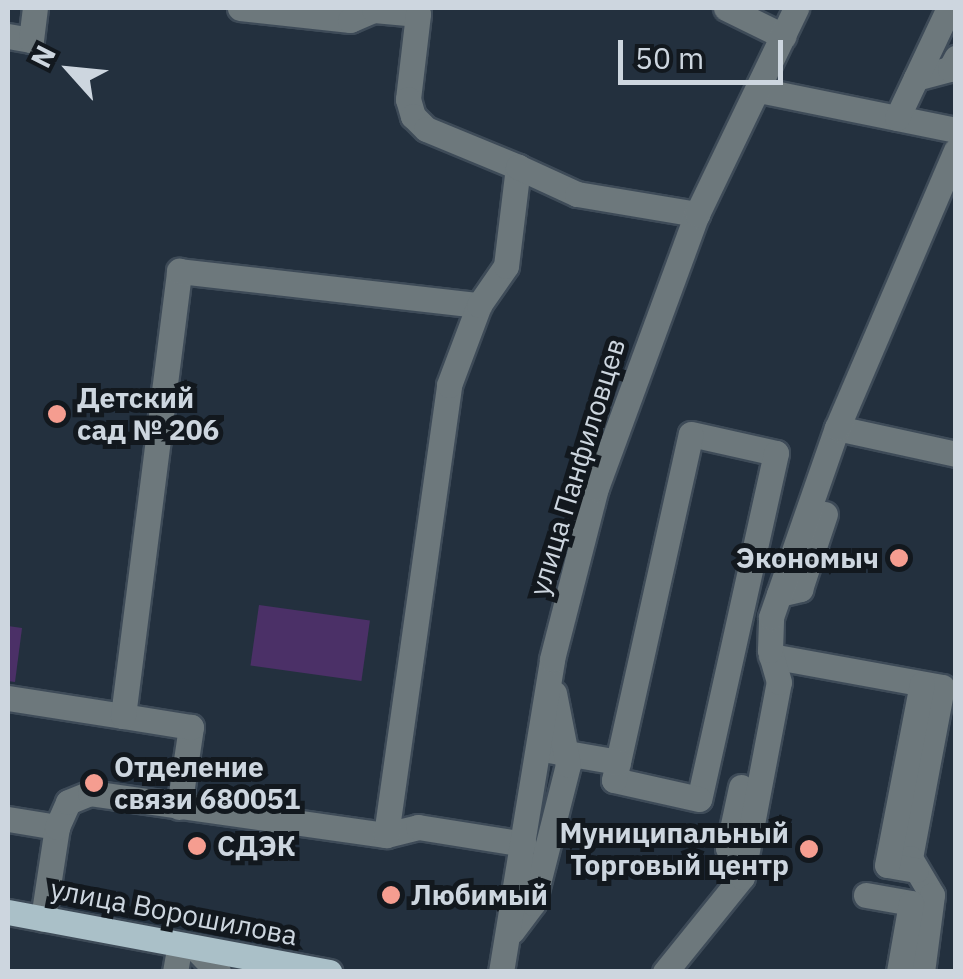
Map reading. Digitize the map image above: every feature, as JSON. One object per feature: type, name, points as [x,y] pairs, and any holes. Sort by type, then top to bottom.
[{"type":"main road","name":"улица Ворошилова","points":[[22,912],[329,972]]},
{"type":"street","points":[[8,36],[31,40],[35,8]]},
{"type":"street","points":[[240,8],[350,20],[374,10],[418,14],[408,99],[413,116],[426,130],[577,194],[697,214]]},
{"type":"street","points":[[726,8],[783,36]]},
{"type":"street","name":"улица Панфиловцев","points":[[501,972],[516,842],[539,748],[550,674],[596,488],[697,214],[796,8]]},
{"type":"street","points":[[897,118],[949,8]]},
{"type":"street","points":[[916,78],[950,70],[956,58]]},
{"type":"street","points":[[759,90],[956,130]]},
{"type":"street","points":[[664,972],[742,877],[779,682],[770,653],[779,594],[837,428],[956,150]]},
{"type":"street","points":[[386,835],[449,385],[479,305],[506,266],[518,168]]},
{"type":"street","points":[[123,716],[179,270],[479,305]]},
{"type":"street","points":[[837,428],[956,454]]},
{"type":"street","points":[[691,434],[776,453],[700,799],[614,780],[618,762],[691,434]]},
{"type":"street","points":[[770,653],[940,684],[910,858],[932,895],[922,972]]},
{"type":"street","points":[[508,934],[533,903],[568,766],[550,674]]},
{"type":"street","points":[[22,912],[68,802],[90,794],[386,835],[418,827],[516,842],[550,674]]},
{"type":"street","points":[[8,698],[191,727],[179,807]]},
{"type":"street","points":[[539,748],[618,762]]},
{"type":"street","points":[[8,819],[56,827]]},
{"type":"street","points":[[866,895],[911,903],[899,972]]},
{"type":"street","points":[[175,972],[187,946],[218,972]]},
{"type":"shaded area","points":[[259,605],[370,621],[361,681],[251,665]]},
{"type":"shaded area","points":[[8,626],[22,628],[15,682],[8,681]]},
{"type":"place","name":"Детский сад № 206","points":[[57,414]]},
{"type":"place","name":"Экономыч","points":[[899,558]]},
{"type":"place","name":"Отделение связи 680051","points":[[94,783]]},
{"type":"place","name":"СДЭК","points":[[197,846]]},
{"type":"place","name":"Муниципальный Торговый центр","points":[[809,849]]},
{"type":"place","name":"Любимый","points":[[391,895]]}]
